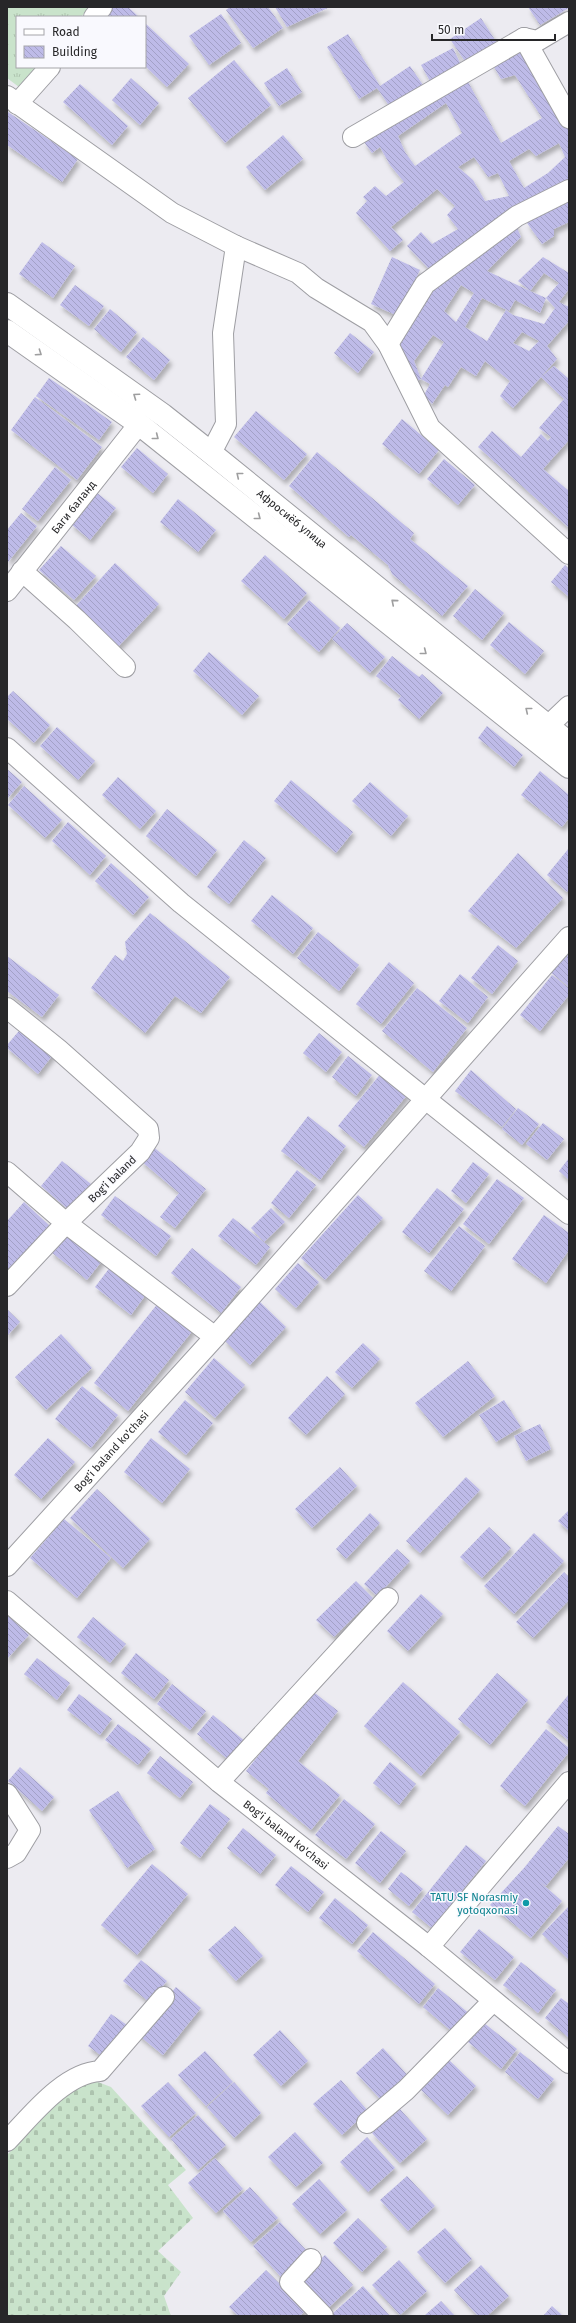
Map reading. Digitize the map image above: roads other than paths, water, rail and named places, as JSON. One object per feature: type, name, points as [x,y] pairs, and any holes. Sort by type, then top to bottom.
[{"type":"main road","name":"Афросиёб улица","points":[[7,304],[163,415],[211,453],[338,568],[569,767]]},
{"type":"main road","name":"Афросиёб улица","points":[[7,331],[139,424],[338,568]]},
{"type":"main road","name":"Афросиёб улица","points":[[407,626],[548,726],[569,743]]},
{"type":"street","points":[[95,16],[102,7]]},
{"type":"street","points":[[353,137],[524,38],[537,41],[569,22]]},
{"type":"street","points":[[524,38],[569,118]]},
{"type":"street","points":[[49,68],[12,100],[172,213],[236,246],[298,273],[316,288],[372,322],[388,344],[430,428],[569,554]]},
{"type":"street","points":[[388,344],[425,284],[517,216],[569,190]]},
{"type":"street","points":[[211,453],[226,424],[224,333],[236,246]]},
{"type":"street","name":"Баги баланд","points":[[7,590],[139,424]]},
{"type":"street","points":[[22,571],[77,620],[125,667]]},
{"type":"street","points":[[548,726],[569,706]]},
{"type":"street","points":[[7,748],[181,903],[569,1214]]},
{"type":"street","name":"Bog'i baland ko'chasi","points":[[7,1566],[215,1337],[569,938]]},
{"type":"street","name":"Bog'i baland","points":[[7,1008],[58,1049],[148,1129],[149,1138],[140,1152],[66,1223],[7,1286]]},
{"type":"street","points":[[7,1172],[66,1223],[215,1337]]},
{"type":"street","points":[[219,1782],[388,1598]]},
{"type":"street","name":"Bog'i baland ko'chasi","points":[[7,1600],[219,1782],[429,1947],[569,2063]]},
{"type":"street","points":[[429,1947],[569,1782]]},
{"type":"street","points":[[7,1794],[30,1830],[16,1853],[7,1858]]},
{"type":"street","points":[[7,2141],[55,2091],[89,2071],[100,2071],[164,1997]]},
{"type":"street","points":[[367,2123],[406,2090],[493,2001]]},
{"type":"street","points":[[311,2259],[290,2282],[323,2316]]},
{"type":"place","name":"TATU SF Norasmiy yotoqxonasi","points":[[526,1903]]}]
